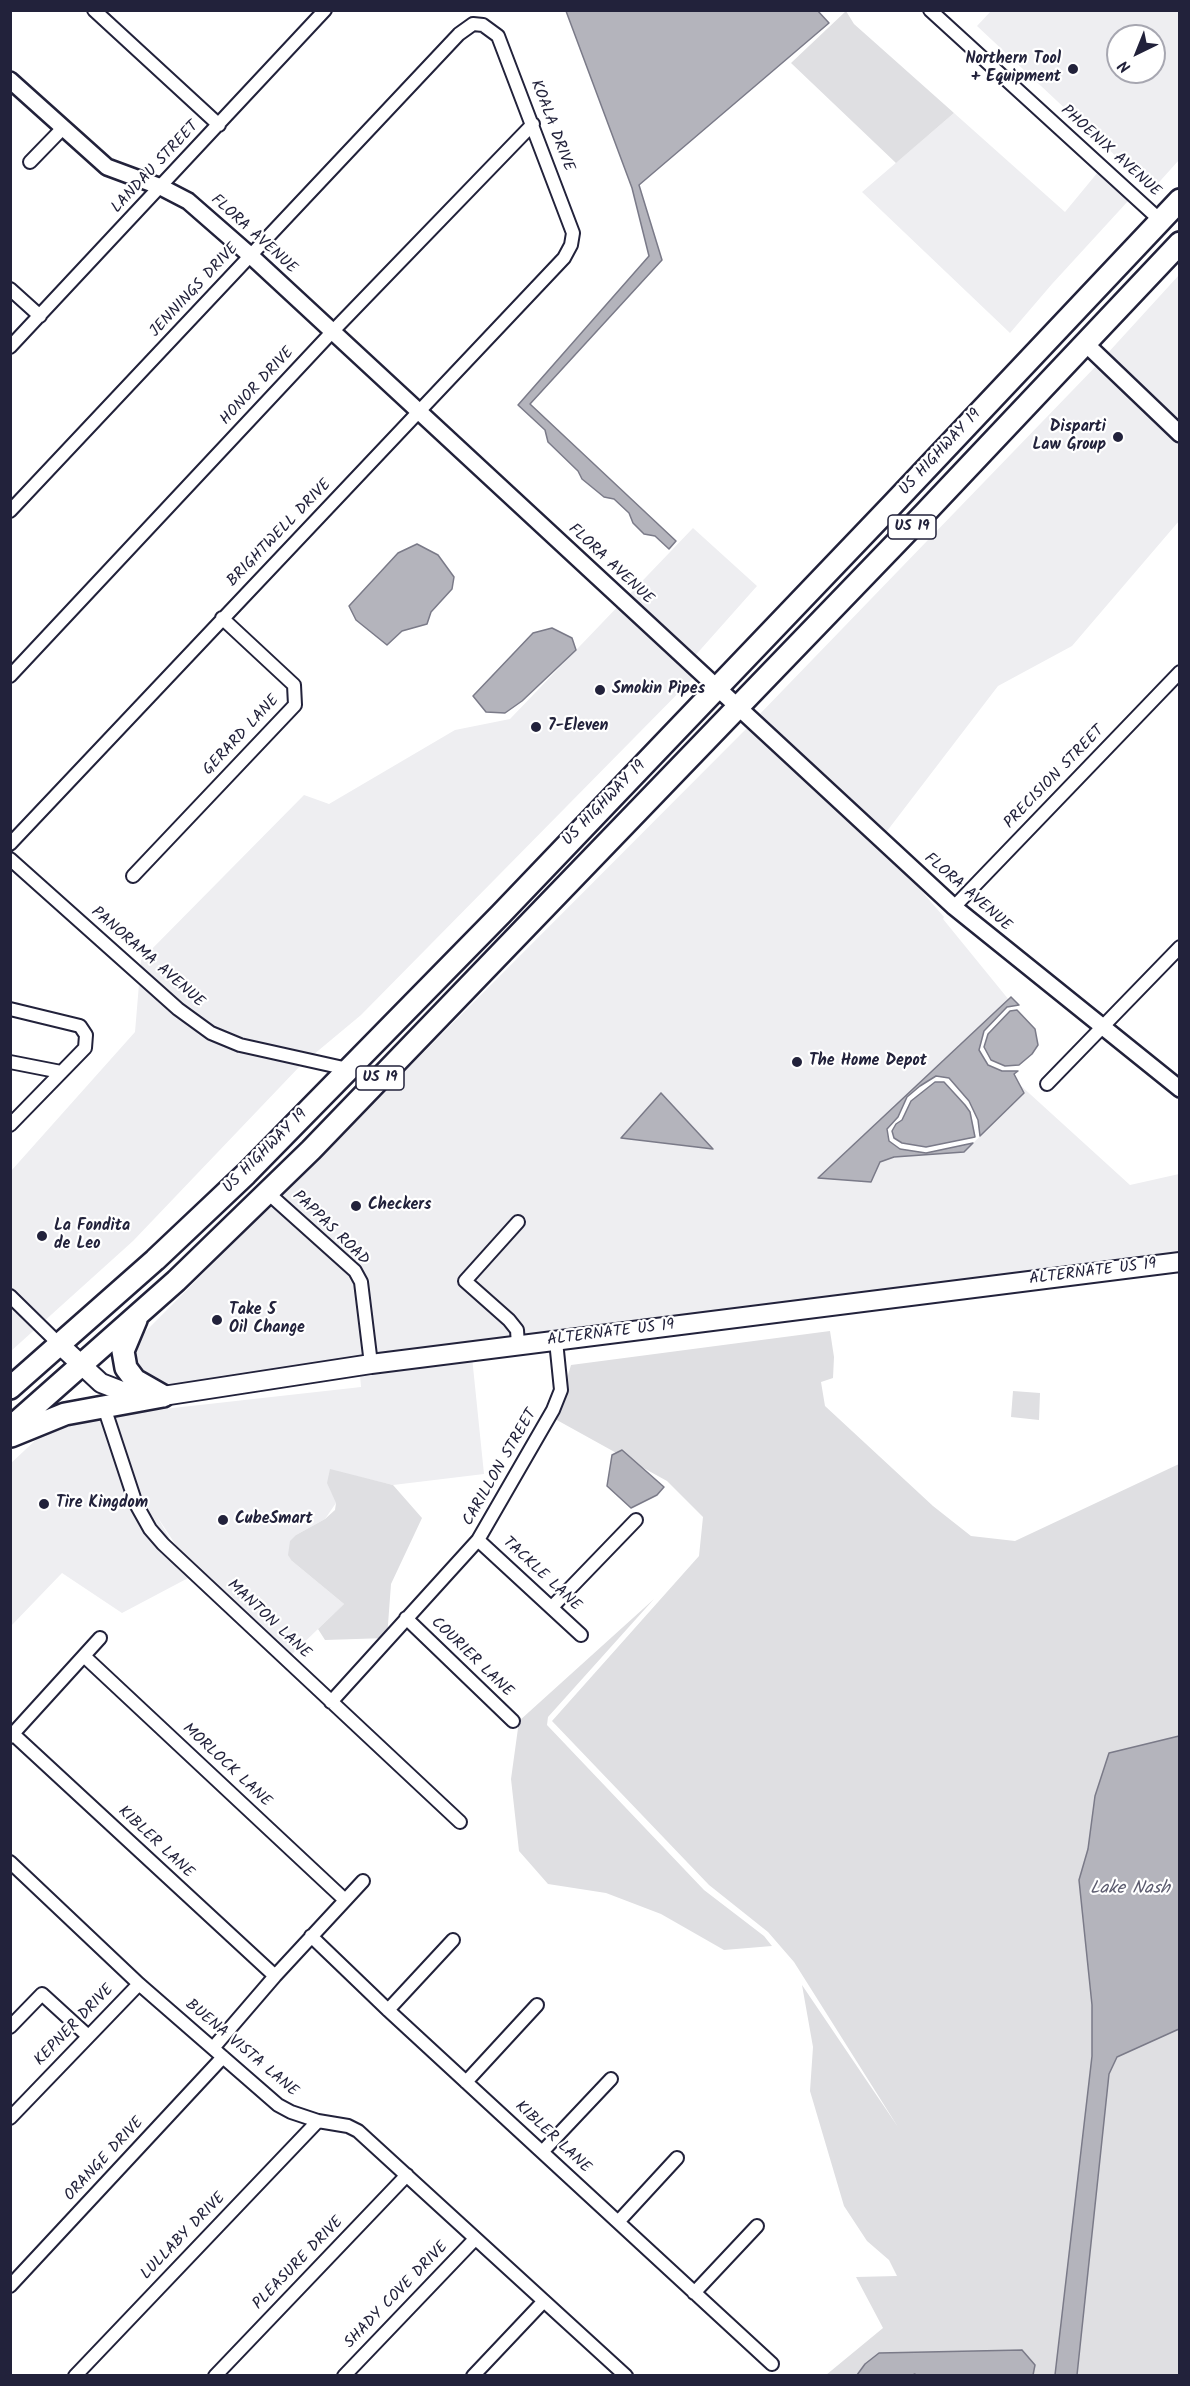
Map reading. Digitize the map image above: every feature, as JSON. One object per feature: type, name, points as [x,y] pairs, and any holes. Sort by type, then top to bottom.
[{"type":"highway","name":"US HIGHWAY 19","points":[[10,1388],[204,1215],[450,963],[501,914],[1179,200]]},
{"type":"highway","points":[[1086,344],[1084,333],[1090,319],[1146,253],[1160,220]]},
{"type":"highway","name":"US HIGHWAY 19","points":[[10,1428],[268,1193],[925,513],[1179,243]]},
{"type":"highway","points":[[1018,415],[1028,387],[1055,357],[1060,345],[1061,326]]},
{"type":"highway","points":[[925,513],[925,498],[931,486],[946,468],[956,437]]},
{"type":"highway","points":[[397,1061],[391,1053],[393,1040],[438,992],[450,963]]},
{"type":"highway","points":[[239,1221],[273,1174],[349,1095],[354,1086],[353,1077],[348,1068]]},
{"type":"highway","points":[[141,1311],[126,1339],[123,1359],[126,1368],[135,1380],[163,1396]]},
{"type":"highway","points":[[10,1436],[65,1414],[163,1396]]},
{"type":"main road","name":"ALTERNATE US 19","points":[[59,1344],[101,1383],[127,1393],[163,1396],[371,1364],[1179,1262]]},
{"type":"street","points":[[94,10],[219,125]]},
{"type":"street","name":"LANDAU STREET","points":[[10,347],[325,10]]},
{"type":"street","name":"PHOENIX AVENUE","points":[[930,10],[1160,220]]},
{"type":"street","name":"JENNINGS DRIVE","points":[[10,511],[459,34],[473,24],[483,25]]},
{"type":"street","name":"KOALA DRIVE","points":[[483,25],[498,36],[573,232],[571,245]]},
{"type":"street","name":"FLORA AVENUE","points":[[10,80],[107,167],[161,187],[188,201],[251,256],[737,709],[954,907],[1179,1089]]},
{"type":"street","name":"HONOR DRIVE","points":[[10,676],[332,332],[533,124]]},
{"type":"street","points":[[30,162],[62,129]]},
{"type":"street","name":"BRIGHTWELL DRIVE","points":[[10,844],[222,618],[420,412],[564,258],[571,245]]},
{"type":"street","points":[[10,289],[40,316]]},
{"type":"street","points":[[1086,344],[1179,434]]},
{"type":"street","name":"GERARD LANE","points":[[133,876],[295,705],[294,685],[222,618]]},
{"type":"street","name":"PRECISION STREET","points":[[954,907],[1179,672]]},
{"type":"street","name":"PANORAMA AVENUE","points":[[10,859],[178,1009],[211,1033],[240,1045],[348,1068]]},
{"type":"street","points":[[1047,1084],[1179,947]]},
{"type":"street","points":[[10,1009],[80,1026],[86,1035],[85,1048],[10,1125]]},
{"type":"street","points":[[10,1062],[61,1072]]},
{"type":"street","name":"PAPPAS ROAD","points":[[268,1193],[355,1271],[361,1282],[371,1364]]},
{"type":"street","points":[[518,1222],[465,1281],[509,1320],[517,1330],[518,1345]]},
{"type":"street","points":[[10,1296],[59,1344]]},
{"type":"street","name":"CARILLON STREET","points":[[331,1702],[478,1540],[553,1410],[561,1390],[556,1341]]},
{"type":"street","name":"MANTON LANE","points":[[104,1407],[136,1504],[150,1529],[163,1544],[460,1822]]},
{"type":"street","points":[[552,1607],[636,1520]]},
{"type":"street","name":"TACKLE LANE","points":[[478,1540],[581,1635]]},
{"type":"street","name":"COURIER LANE","points":[[406,1618],[513,1721]]},
{"type":"street","points":[[12,1736],[100,1638]]},
{"type":"street","name":"MORLOCK LANE","points":[[84,1656],[345,1900]]},
{"type":"street","name":"KIBLER LANE","points":[[12,1736],[275,1976]]},
{"type":"street","name":"BUENA VISTA LANE","points":[[13,1870],[278,2105],[318,2121],[342,2124],[358,2131],[543,2301],[617,2373]]},
{"type":"street","points":[[213,2048],[275,1976],[363,1881]]},
{"type":"street","name":"KIBLER LANE","points":[[312,1936],[388,2010],[772,2364]]},
{"type":"street","points":[[388,2010],[453,1940]]},
{"type":"street","name":"KEPNER DRIVE","points":[[10,2118],[139,1984]]},
{"type":"street","points":[[10,2027],[42,1994],[88,2036]]},
{"type":"street","points":[[466,2082],[537,2005]]},
{"type":"street","name":"ORANGE DRIVE","points":[[10,2286],[223,2057]]},
{"type":"street","points":[[543,2151],[611,2079]]},
{"type":"street","name":"LULLABY DRIVE","points":[[75,2376],[318,2121]]},
{"type":"street","points":[[618,2222],[676,2158]]},
{"type":"street","name":"PLEASURE DRIVE","points":[[215,2376],[407,2175]]},
{"type":"street","points":[[694,2292],[757,2226]]},
{"type":"street","name":"SHADY COVE DRIVE","points":[[344,2376],[475,2239]]},
{"type":"street","points":[[473,2376],[543,2301]]},
{"type":"shaded area","points":[[846,11],[854,24],[954,113],[896,163],[791,63]]},
{"type":"shaded area","points":[[991,11],[1179,11],[1179,160],[1152,190],[977,26]]},
{"type":"shaded area","points":[[954,113],[1065,212],[1098,172],[1129,200],[1010,333],[862,192]]},
{"type":"shaded area","points":[[1179,275],[1179,426],[1106,355]]},
{"type":"shaded area","points":[[1098,364],[1179,443],[1179,521],[1072,646],[998,686],[884,835],[756,718]]},
{"type":"shaded area","points":[[693,528],[757,586],[693,658],[703,668],[361,1015],[301,1065],[133,1241],[11,1351],[11,1171],[135,1032],[141,960],[304,795],[329,804],[455,730],[510,719]]},
{"type":"shaded area","points":[[748,727],[898,864],[944,917],[943,919],[1009,1000],[819,1178],[894,1157],[964,1152],[1024,1093],[1019,1084],[1130,1185],[1179,1174],[1179,1256],[165,1390],[140,1375],[130,1347]]},
{"type":"shaded area","points":[[830,1331],[834,1357],[833,1378],[821,1382],[825,1406],[933,1506],[971,1536],[1015,1541],[1179,1464],[1179,1736],[1109,1753],[1095,1796],[1088,1849],[1079,1880],[1092,2005],[1092,2056],[1055,2375],[826,2375],[883,2328],[856,2277],[897,2276],[889,2260],[867,2241],[844,2206],[810,2091],[813,2047],[802,1985],[898,2127],[794,1962],[768,1932],[709,1885],[552,1721],[699,1556],[703,1517],[667,1481],[555,1419],[571,1365]]},
{"type":"shaded area","points":[[472,1357],[484,1474],[393,1485],[330,1470],[336,1503],[325,1519],[296,1535],[292,1561],[344,1604],[291,1655],[195,1574],[156,1515],[192,1576],[122,1613],[62,1573],[11,1626],[10,1464],[54,1423],[66,1419]],"holes":[[[360,1375],[361,1387],[128,1413]]]},
{"type":"shaded area","points":[[1013,1391],[1040,1393],[1039,1420],[1011,1417]]},
{"type":"shaded area","points":[[330,1469],[393,1485],[422,1518],[391,1584],[387,1638],[325,1640],[318,1629],[344,1604],[292,1561],[288,1555],[290,1541],[296,1535],[325,1519],[335,1510],[336,1503],[327,1483]]},
{"type":"shaded area","points":[[654,1599],[548,1717],[547,1725],[704,1890],[764,1936],[772,1946],[724,1950],[661,1914],[606,1893],[548,1884],[519,1851],[511,1779],[519,1721]]},
{"type":"shaded area","points":[[1179,2029],[1179,2375],[1077,2376],[1109,2074],[1117,2057]]},
{"type":"water","points":[[817,10],[829,23],[639,185],[662,260],[530,404],[676,541],[669,549],[655,536],[644,534],[633,523],[629,513],[614,499],[604,497],[582,479],[578,471],[548,442],[545,430],[518,405],[649,256],[632,188],[566,11]]},
{"type":"water","points":[[417,544],[438,555],[454,577],[452,589],[431,612],[427,624],[402,631],[387,645],[356,620],[349,606],[398,553]]},
{"type":"water","points":[[552,628],[572,638],[576,650],[522,701],[505,713],[486,712],[473,696],[533,633]]},
{"type":"water","points":[[1011,997],[1019,1005],[1007,1007],[984,1031],[979,1050],[988,1065],[1002,1071],[1018,1071],[1014,1074],[1024,1093],[980,1136],[978,1120],[969,1101],[949,1078],[936,1076],[907,1097],[898,1117],[887,1129],[889,1141],[900,1149],[926,1153],[973,1143],[964,1152],[894,1157],[880,1162],[871,1182],[818,1178]]},
{"type":"water","points":[[1017,1010],[1035,1029],[1038,1045],[1032,1054],[1019,1065],[1005,1066],[991,1060],[984,1047],[988,1034],[1010,1011]]},
{"type":"water","points":[[935,1082],[944,1082],[965,1105],[970,1112],[975,1137],[926,1147],[902,1143],[894,1138],[892,1131],[902,1120],[911,1101]]},
{"type":"water","points":[[661,1093],[713,1149],[621,1138]]},
{"type":"water","points":[[622,1450],[664,1487],[657,1495],[631,1508],[607,1486],[612,1455]]},
{"type":"water","name":"Lake Nash","points":[[1179,1736],[1179,2029],[1117,2057],[1109,2074],[1077,2375],[1055,2375],[1092,2056],[1092,2005],[1079,1880],[1088,1849],[1095,1796],[1109,1753]]},
{"type":"water","points":[[1022,2350],[1035,2365],[1033,2375],[857,2375],[865,2364],[879,2353]]},
{"type":"place","name":"Northern Tool + Equipment","points":[[1073,69]]},
{"type":"place","name":"Disparti Law Group","points":[[1118,437]]},
{"type":"place","name":"Smokin Pipes","points":[[600,690]]},
{"type":"place","name":"7-Eleven","points":[[536,727]]},
{"type":"place","name":"The Home Depot","points":[[797,1062]]},
{"type":"place","name":"Checkers","points":[[356,1206]]},
{"type":"place","name":"La Fondita de Leo","points":[[42,1236]]},
{"type":"place","name":"Take 5 Oil Change","points":[[217,1320]]},
{"type":"place","name":"Tire Kingdom","points":[[44,1504]]},
{"type":"place","name":"CubeSmart","points":[[223,1520]]}]
